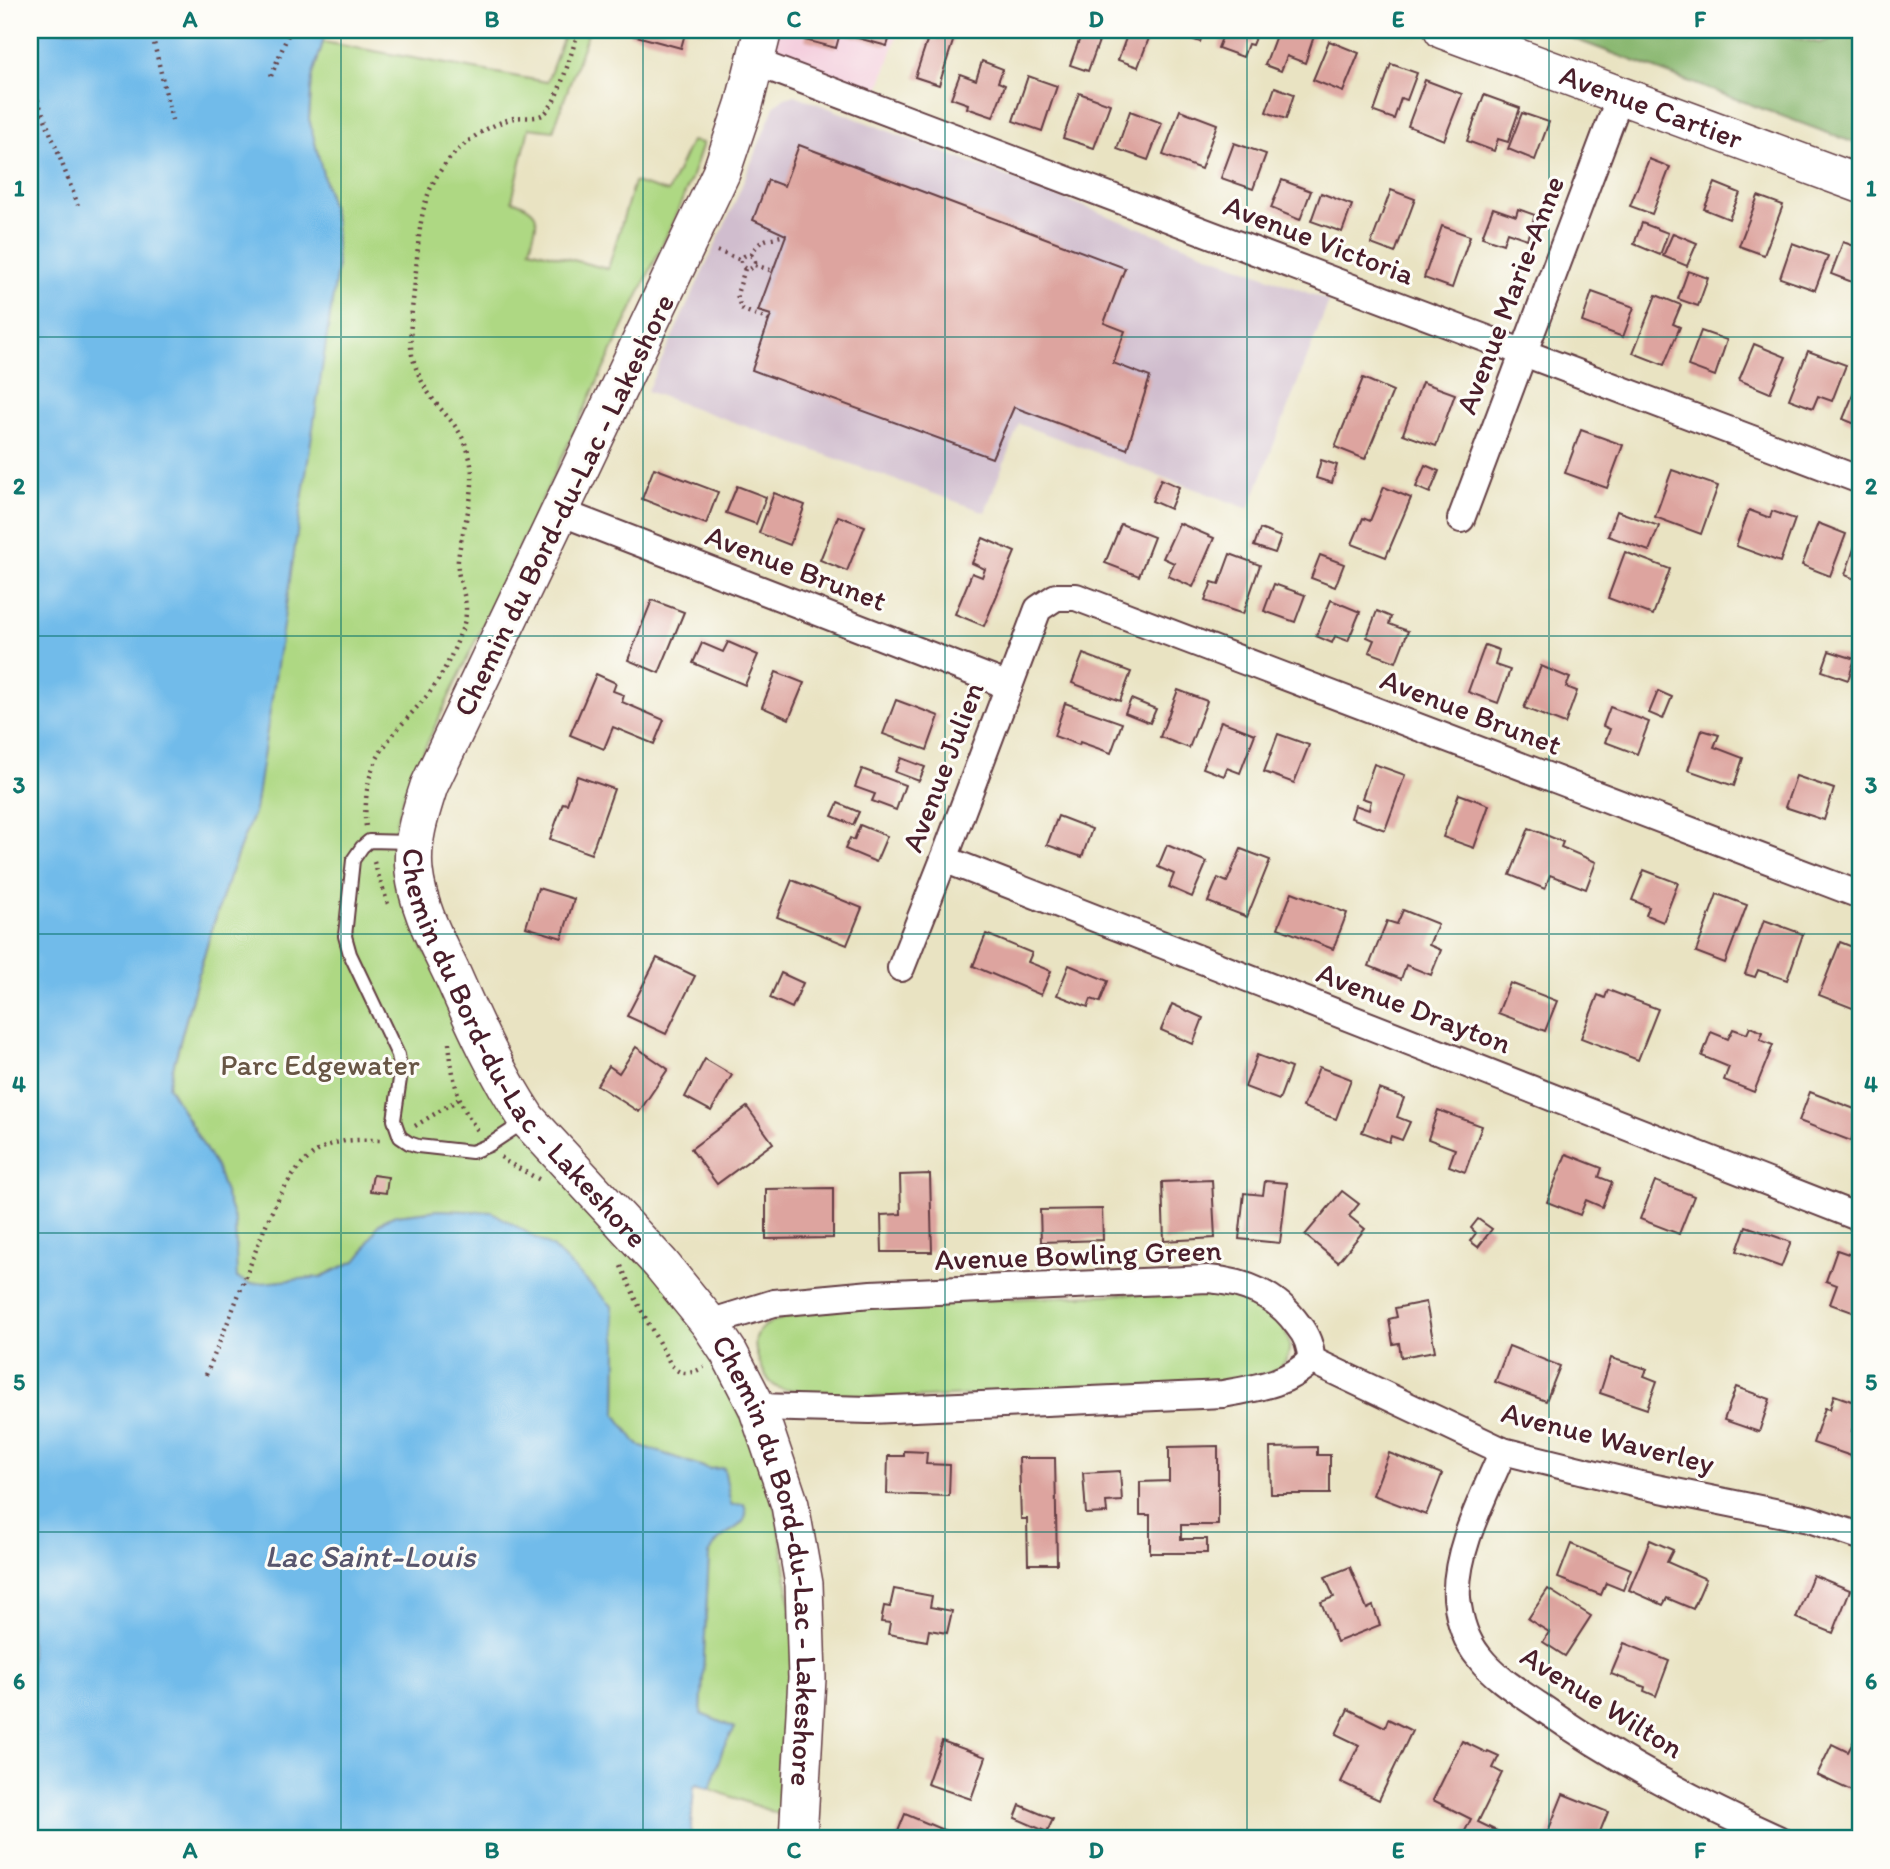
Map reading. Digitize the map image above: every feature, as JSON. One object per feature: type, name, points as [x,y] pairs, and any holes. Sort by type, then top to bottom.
[{"type":"street","name":"Avenue Cartier","points":[[1443,30],[1860,184]]},
{"type":"street","name":"Avenue Victoria","points":[[759,46],[1524,353],[1860,480]]},
{"type":"street","name":"Chemin du Bord-du-Lac - Lakeshore","points":[[759,46],[733,142],[721,173],[429,786],[414,842],[414,868],[418,894],[429,925],[490,1059],[513,1098],[527,1119],[662,1264],[709,1323],[729,1353],[757,1407],[790,1506],[804,1584],[807,1678],[798,1839]]},
{"type":"street","name":"Avenue Marie-Anne","points":[[1461,519],[1621,94]]},
{"type":"street","name":"Avenue Brunet","points":[[560,512],[1009,686]]},
{"type":"street","name":"Avenue Brunet","points":[[1056,597],[1076,597],[1860,895]]},
{"type":"street","name":"Avenue Julien","points":[[901,968],[1038,608],[1056,597]]},
{"type":"street","name":"Avenue Drayton","points":[[944,859],[1860,1218]]},
{"type":"street","name":"Avenue Bowling Green","points":[[709,1323],[774,1303],[871,1294],[1208,1279],[1246,1286],[1279,1303],[1305,1334],[1311,1347],[1311,1360]]},
{"type":"street","points":[[757,1407],[870,1410],[1223,1394],[1254,1389],[1283,1380],[1301,1371],[1311,1360]]},
{"type":"street","name":"Avenue Waverley","points":[[1311,1360],[1503,1451],[1641,1485],[1809,1519],[1860,1536]]},
{"type":"street","name":"Avenue Wilton","points":[[1503,1451],[1464,1545],[1457,1577],[1460,1616],[1465,1635],[1477,1656],[1491,1671],[1569,1727],[1664,1782],[1778,1839]]},
{"type":"lane","points":[[414,842],[369,841],[352,860],[345,936],[350,954],[398,1055],[401,1072],[394,1120],[400,1137],[418,1146],[472,1152],[489,1145],[527,1119]]},
{"type":"path","points":[[151,30],[172,120]]},
{"type":"path","points":[[271,76],[290,30]]},
{"type":"path","points":[[30,80],[78,205]]},
{"type":"path","points":[[751,255],[755,245],[762,241],[786,235]]},
{"type":"path","points":[[751,255],[755,265]]},
{"type":"path","points":[[745,269],[741,260],[744,256],[751,255]]},
{"type":"path","points":[[745,269],[755,265]]},
{"type":"path","points":[[755,265],[773,271]]},
{"type":"path","points":[[745,269],[737,294],[741,309],[769,320]]},
{"type":"path","points":[[410,1129],[459,1099]]},
{"type":"path","points":[[206,1375],[267,1224],[296,1171],[307,1158],[338,1140],[390,1138]]},
{"type":"shaded area","points":[[763,30],[899,30],[873,107],[755,62]]},
{"type":"shaded area","points":[[795,95],[1329,301],[1249,509],[1019,424],[985,512],[647,391],[733,207],[774,107],[782,99]]},
{"type":"green space","name":"Parc Edgewater","points":[[566,30],[589,30],[553,131],[529,128],[512,200],[530,209],[536,218],[530,249],[608,269],[634,182],[668,192],[691,141],[703,143],[672,224],[407,786],[397,818],[393,855],[396,889],[401,889],[424,951],[699,1332],[756,1446],[779,1523],[795,1640],[784,1816],[710,1789],[723,1748],[735,1728],[701,1714],[709,1555],[715,1542],[740,1525],[731,1506],[724,1468],[710,1469],[638,1445],[616,1415],[617,1343],[553,1248],[492,1212],[439,1210],[396,1215],[378,1225],[357,1260],[320,1277],[251,1285],[236,1278],[235,1222],[216,1167],[168,1086],[218,912],[255,810],[335,222],[309,119],[312,78],[323,42],[547,82]]},
{"type":"green space","points":[[1550,30],[1762,30],[1819,43],[1860,31],[1860,145]]},
{"type":"green space","points":[[1214,1290],[1256,1303],[1278,1321],[1288,1338],[1289,1347],[1282,1365],[1265,1375],[1231,1383],[904,1398],[800,1395],[799,1390],[775,1386],[763,1370],[756,1353],[756,1338],[759,1332],[763,1327],[781,1319],[780,1313],[961,1301]]},
{"type":"water","name":"Lac Saint-Louis","points":[[30,30],[324,30],[312,78],[309,119],[335,222],[337,270],[255,810],[217,912],[168,1086],[216,1167],[235,1222],[237,1278],[251,1284],[321,1277],[357,1260],[378,1225],[396,1215],[439,1210],[492,1212],[553,1248],[612,1306],[617,1343],[616,1415],[638,1445],[709,1469],[724,1468],[731,1505],[744,1504],[746,1511],[743,1522],[718,1541],[709,1555],[701,1714],[735,1728],[723,1748],[710,1789],[697,1784],[694,1787],[690,1839],[30,1839]]},
{"type":"building","points":[[630,30],[686,30],[681,48],[629,34]]},
{"type":"building","points":[[807,30],[892,30],[887,46],[840,33],[836,48],[805,40]]},
{"type":"building","points":[[940,30],[956,32],[939,85],[915,77],[928,38],[936,40]]},
{"type":"building","points":[[1083,30],[1103,30],[1088,71],[1070,65]]},
{"type":"building","points":[[1129,30],[1152,30],[1138,67],[1118,60]]},
{"type":"building","points":[[1167,30],[1204,30],[1200,42]]},
{"type":"building","points":[[1225,30],[1258,30],[1243,57],[1218,48]]},
{"type":"building","points":[[1278,30],[1297,30],[1314,36],[1305,63],[1287,56],[1281,71],[1265,65]]},
{"type":"building","points":[[1329,41],[1359,53],[1343,92],[1313,80]]},
{"type":"building","points":[[982,61],[1003,69],[998,82],[1005,85],[993,117],[967,108],[968,104],[951,98],[960,74],[976,80]]},
{"type":"building","points":[[1391,64],[1417,73],[1407,100],[1401,98],[1394,119],[1374,112]]},
{"type":"building","points":[[1028,76],[1057,86],[1042,131],[1013,121]]},
{"type":"building","points":[[1425,80],[1462,94],[1444,140],[1408,126]]},
{"type":"building","points":[[1275,87],[1294,94],[1286,119],[1266,112]]},
{"type":"building","points":[[1079,93],[1110,104],[1094,148],[1063,138]]},
{"type":"building","points":[[1484,95],[1520,108],[1508,142],[1498,139],[1494,151],[1467,141]]},
{"type":"building","points":[[1180,110],[1217,124],[1201,169],[1163,155]]},
{"type":"building","points":[[1130,111],[1162,123],[1148,160],[1117,149]]},
{"type":"building","points":[[1522,113],[1549,122],[1535,160],[1508,149]]},
{"type":"building","points":[[1234,143],[1266,154],[1253,189],[1221,178]]},
{"type":"building","points":[[799,145],[1125,268],[1104,323],[1125,331],[1113,363],[1150,377],[1127,449],[1014,407],[992,458],[752,370],[771,315],[758,311],[786,235],[753,220],[768,180],[784,186]]},
{"type":"building","points":[[1649,159],[1670,167],[1652,214],[1630,206]]},
{"type":"building","points":[[1282,180],[1311,191],[1300,220],[1271,208]]},
{"type":"building","points":[[1715,183],[1740,193],[1729,219],[1704,209]]},
{"type":"building","points":[[1391,190],[1415,199],[1395,253],[1371,244]]},
{"type":"building","points":[[1321,193],[1352,205],[1342,232],[1311,221]]},
{"type":"building","points":[[1758,196],[1783,205],[1764,255],[1739,246]]},
{"type":"building","points":[[1493,208],[1516,216],[1518,209],[1535,215],[1527,239],[1507,232],[1503,244],[1482,237]]},
{"type":"building","points":[[1642,223],[1668,233],[1660,255],[1634,244]]},
{"type":"building","points":[[1442,226],[1470,236],[1452,288],[1424,278]]},
{"type":"building","points":[[1673,233],[1697,243],[1687,266],[1663,256]]},
{"type":"building","points":[[1843,242],[1860,248],[1860,285],[1831,274]]},
{"type":"building","points":[[1792,243],[1828,256],[1815,290],[1780,278]]},
{"type":"building","points":[[1688,271],[1708,278],[1698,306],[1678,299]]},
{"type":"building","points":[[1592,292],[1634,307],[1623,337],[1582,322]]},
{"type":"building","points":[[1656,295],[1681,305],[1673,324],[1680,327],[1664,365],[1633,353]]},
{"type":"building","points":[[1701,331],[1727,340],[1715,376],[1688,366]]},
{"type":"building","points":[[1754,344],[1786,357],[1770,393],[1739,380]]},
{"type":"building","points":[[1808,351],[1846,365],[1832,401],[1818,396],[1813,408],[1789,399]]},
{"type":"building","points":[[1363,378],[1393,391],[1365,459],[1335,447]]},
{"type":"building","points":[[1860,378],[1860,426],[1843,419]]},
{"type":"building","points":[[1422,382],[1455,394],[1436,446],[1403,434]]},
{"type":"building","points":[[1581,430],[1623,445],[1607,488],[1565,473]]},
{"type":"building","points":[[1321,460],[1337,465],[1332,483],[1316,478]]},
{"type":"building","points":[[1425,465],[1439,471],[1430,493],[1416,487]]},
{"type":"building","points":[[654,468],[718,492],[706,524],[642,499]]},
{"type":"building","points":[[1672,470],[1718,486],[1701,534],[1655,517]]},
{"type":"building","points":[[1161,479],[1179,487],[1170,509],[1152,501]]},
{"type":"building","points":[[737,486],[766,497],[756,524],[726,513]]},
{"type":"building","points":[[1384,487],[1411,498],[1386,557],[1352,544],[1363,518],[1370,521]]},
{"type":"building","points":[[774,493],[805,505],[790,545],[759,533]]},
{"type":"building","points":[[1749,510],[1770,518],[1772,511],[1795,519],[1780,562],[1736,546]]},
{"type":"building","points":[[1617,511],[1659,526],[1649,551],[1608,536]]},
{"type":"building","points":[[838,516],[865,526],[847,571],[820,560]]},
{"type":"building","points":[[1179,523],[1214,538],[1193,587],[1168,576],[1174,563],[1163,558]]},
{"type":"building","points":[[1818,523],[1846,534],[1830,576],[1802,565]]},
{"type":"building","points":[[1121,524],[1154,537],[1139,576],[1105,563]]},
{"type":"building","points":[[1260,529],[1281,537],[1275,553],[1254,546]]},
{"type":"building","points":[[1860,531],[1860,581],[1845,575]]},
{"type":"building","points":[[983,538],[1015,552],[984,626],[955,614],[972,573],[982,577],[985,569],[972,563]]},
{"type":"building","points":[[1625,552],[1670,569],[1653,615],[1608,598]]},
{"type":"building","points":[[1230,554],[1260,565],[1243,614],[1205,601],[1212,582],[1219,584]]},
{"type":"building","points":[[1320,555],[1344,564],[1335,587],[1311,578]]},
{"type":"building","points":[[1274,584],[1305,595],[1295,622],[1264,611]]},
{"type":"building","points":[[652,600],[684,612],[659,673],[628,660]]},
{"type":"building","points":[[1331,600],[1360,612],[1348,641],[1335,636],[1332,643],[1316,636]]},
{"type":"building","points":[[1377,611],[1391,617],[1389,624],[1408,631],[1396,662],[1369,652],[1374,640],[1367,637]]},
{"type":"building","points":[[728,642],[758,655],[745,685],[693,663],[702,643],[723,652]]},
{"type":"building","points":[[1485,645],[1499,650],[1495,665],[1510,670],[1498,703],[1468,692]]},
{"type":"building","points":[[1829,651],[1855,659],[1848,680],[1822,671]]},
{"type":"building","points":[[1083,654],[1131,672],[1120,701],[1072,683]]},
{"type":"building","points":[[1541,666],[1570,678],[1566,687],[1577,691],[1565,724],[1524,708]]},
{"type":"building","points":[[776,672],[804,683],[789,719],[762,707]]},
{"type":"building","points":[[596,674],[616,683],[613,691],[624,695],[622,702],[664,720],[654,744],[613,727],[604,749],[570,735]]},
{"type":"building","points":[[1178,690],[1207,701],[1189,748],[1160,737]]},
{"type":"building","points":[[1658,691],[1672,697],[1663,719],[1649,713]]},
{"type":"building","points":[[1131,699],[1156,709],[1150,723],[1125,713]]},
{"type":"building","points":[[896,700],[939,716],[927,750],[883,734]]},
{"type":"building","points":[[1065,703],[1122,723],[1111,753],[1054,736]]},
{"type":"building","points":[[1610,707],[1649,722],[1637,754],[1605,742],[1610,729],[1603,726]]},
{"type":"building","points":[[1221,721],[1255,734],[1240,773],[1227,768],[1224,776],[1203,768]]},
{"type":"building","points":[[1702,730],[1719,735],[1714,747],[1743,758],[1734,786],[1688,770]]},
{"type":"building","points":[[1278,734],[1309,745],[1294,783],[1264,772]]},
{"type":"building","points":[[901,758],[925,767],[919,781],[895,772]]},
{"type":"building","points":[[1374,764],[1405,775],[1385,830],[1351,818],[1355,805],[1369,810],[1371,801],[1362,798]]},
{"type":"building","points":[[862,769],[905,785],[896,810],[872,801],[875,794],[855,787]]},
{"type":"building","points":[[577,776],[614,789],[591,854],[550,839],[563,803],[567,804]]},
{"type":"building","points":[[1796,776],[1834,789],[1824,820],[1785,807]]},
{"type":"building","points":[[1459,794],[1489,805],[1474,848],[1443,837]]},
{"type":"building","points":[[838,803],[859,812],[853,825],[832,816]]},
{"type":"building","points":[[1058,816],[1092,829],[1082,857],[1047,845]]},
{"type":"building","points":[[860,825],[887,836],[876,862],[845,849],[850,838],[854,840]]},
{"type":"building","points":[[1529,828],[1563,842],[1561,847],[1596,862],[1586,889],[1550,875],[1545,889],[1510,875]]},
{"type":"building","points":[[1167,845],[1207,862],[1192,897],[1169,887],[1174,874],[1158,867]]},
{"type":"building","points":[[1241,849],[1270,860],[1247,917],[1208,902],[1218,878],[1227,882]]},
{"type":"building","points":[[1644,870],[1678,883],[1663,922],[1646,915],[1649,907],[1632,900]]},
{"type":"building","points":[[792,880],[862,908],[847,945],[777,917]]},
{"type":"building","points":[[538,888],[574,899],[562,938],[526,927]]},
{"type":"building","points":[[1292,892],[1347,913],[1333,949],[1278,928]]},
{"type":"building","points":[[1717,894],[1747,905],[1725,963],[1696,952]]},
{"type":"building","points":[[1403,910],[1438,924],[1429,945],[1441,950],[1431,975],[1406,965],[1401,979],[1369,966],[1387,921],[1397,924]]},
{"type":"building","points":[[1764,920],[1803,934],[1787,980],[1758,970],[1755,977],[1745,974]]},
{"type":"building","points":[[986,934],[1032,953],[1028,962],[1051,971],[1041,995],[973,966]]},
{"type":"building","points":[[1840,942],[1860,950],[1860,994],[1855,1009],[1819,995]]},
{"type":"building","points":[[657,958],[695,976],[666,1034],[627,1016]]},
{"type":"building","points":[[1069,965],[1108,981],[1100,1002],[1091,999],[1088,1007],[1057,995]]},
{"type":"building","points":[[781,973],[803,983],[792,1008],[770,998]]},
{"type":"building","points":[[1510,983],[1557,1001],[1545,1031],[1498,1013]]},
{"type":"building","points":[[1608,990],[1658,1009],[1638,1060],[1581,1038],[1598,995],[1605,998]]},
{"type":"building","points":[[1172,1004],[1203,1018],[1193,1044],[1161,1030]]},
{"type":"building","points":[[1750,1027],[1763,1032],[1760,1040],[1773,1045],[1754,1092],[1724,1080],[1729,1067],[1702,1056],[1711,1032],[1728,1039],[1733,1029],[1747,1034]]},
{"type":"building","points":[[636,1047],[668,1069],[639,1112],[597,1085],[609,1066],[619,1073]]},
{"type":"building","points":[[1257,1055],[1291,1068],[1279,1100],[1245,1087]]},
{"type":"building","points":[[705,1059],[732,1075],[711,1111],[685,1097]]},
{"type":"building","points":[[1319,1067],[1351,1079],[1336,1119],[1303,1107]]},
{"type":"building","points":[[1379,1089],[1404,1098],[1397,1117],[1410,1122],[1402,1140],[1391,1136],[1389,1142],[1362,1132]]},
{"type":"building","points":[[1810,1092],[1860,1111],[1851,1141],[1799,1121]]},
{"type":"building","points":[[747,1107],[773,1143],[717,1184],[691,1149]]},
{"type":"building","points":[[1438,1110],[1482,1126],[1465,1172],[1449,1166],[1455,1149],[1428,1139]]},
{"type":"building","points":[[1566,1154],[1602,1168],[1599,1177],[1612,1182],[1602,1207],[1586,1200],[1580,1215],[1547,1202]]},
{"type":"building","points":[[930,1174],[932,1252],[882,1252],[881,1215],[901,1214],[900,1175]]},
{"type":"building","points":[[373,1175],[388,1177],[386,1193],[370,1191]]},
{"type":"building","points":[[1212,1180],[1215,1238],[1164,1241],[1162,1182]]},
{"type":"building","points":[[1265,1181],[1287,1183],[1280,1243],[1239,1239],[1244,1193],[1263,1195]]},
{"type":"building","points":[[1655,1181],[1694,1196],[1679,1234],[1640,1219]]},
{"type":"building","points":[[833,1188],[833,1238],[766,1239],[766,1189]]},
{"type":"building","points":[[1342,1191],[1359,1204],[1349,1216],[1365,1229],[1338,1262],[1305,1235]]},
{"type":"building","points":[[1102,1209],[1103,1240],[1041,1242],[1040,1210]]},
{"type":"building","points":[[1478,1219],[1492,1229],[1478,1247],[1470,1241],[1476,1233],[1471,1228]]},
{"type":"building","points":[[1746,1226],[1791,1242],[1781,1267],[1737,1251]]},
{"type":"building","points":[[1837,1250],[1860,1258],[1860,1299],[1855,1313],[1830,1304],[1837,1285],[1826,1281]]},
{"type":"building","points":[[1426,1302],[1435,1351],[1401,1357],[1399,1343],[1393,1344],[1389,1319],[1397,1317],[1395,1308]]},
{"type":"building","points":[[1509,1346],[1560,1366],[1546,1401],[1495,1382]]},
{"type":"building","points":[[1611,1358],[1647,1369],[1644,1376],[1657,1381],[1647,1409],[1600,1393]]},
{"type":"building","points":[[1736,1387],[1770,1399],[1759,1432],[1724,1420]]},
{"type":"building","points":[[1834,1395],[1860,1404],[1852,1431],[1860,1433],[1860,1459],[1813,1443],[1825,1408],[1830,1409]]},
{"type":"building","points":[[1218,1446],[1218,1525],[1181,1525],[1181,1539],[1207,1539],[1207,1553],[1150,1553],[1150,1515],[1140,1515],[1140,1482],[1169,1481],[1169,1447]]},
{"type":"building","points":[[1317,1447],[1317,1455],[1330,1455],[1330,1494],[1271,1494],[1270,1448]]},
{"type":"building","points":[[904,1451],[927,1452],[926,1464],[950,1465],[949,1496],[887,1494],[888,1456],[904,1456]]},
{"type":"building","points":[[1389,1453],[1442,1474],[1426,1515],[1373,1495]]},
{"type":"building","points":[[1019,1458],[1055,1458],[1057,1564],[1028,1564],[1027,1519],[1021,1519]]},
{"type":"building","points":[[1120,1471],[1122,1501],[1106,1502],[1107,1513],[1086,1514],[1083,1473]]},
{"type":"building","points":[[1650,1540],[1673,1550],[1667,1562],[1706,1579],[1693,1609],[1667,1598],[1663,1605],[1629,1590]]},
{"type":"building","points":[[1571,1544],[1631,1569],[1623,1590],[1606,1583],[1601,1595],[1558,1578]]},
{"type":"building","points":[[1350,1567],[1367,1609],[1373,1606],[1380,1625],[1337,1642],[1321,1602],[1334,1597],[1325,1577]]},
{"type":"building","points":[[1813,1575],[1850,1590],[1833,1633],[1796,1618]]},
{"type":"building","points":[[894,1589],[932,1596],[930,1607],[952,1611],[947,1633],[929,1630],[927,1641],[888,1634],[890,1623],[881,1622],[884,1606],[890,1607]]},
{"type":"building","points":[[1548,1589],[1591,1616],[1565,1656],[1543,1642],[1549,1632],[1528,1619]]},
{"type":"building","points":[[1624,1643],[1669,1661],[1656,1696],[1644,1691],[1645,1687],[1611,1674]]},
{"type":"building","points":[[1348,1709],[1385,1727],[1388,1719],[1412,1731],[1379,1800],[1341,1782],[1359,1745],[1336,1734]]},
{"type":"building","points":[[1857,1735],[1860,1737],[1860,1795],[1817,1775],[1832,1744],[1848,1752]]},
{"type":"building","points":[[942,1741],[986,1757],[971,1799],[927,1784]]},
{"type":"building","points":[[1462,1741],[1499,1756],[1493,1768],[1502,1773],[1478,1822],[1503,1834],[1501,1839],[1461,1839],[1471,1819],[1433,1800]]},
{"type":"building","points":[[1563,1794],[1608,1812],[1597,1839],[1545,1839]]},
{"type":"building","points":[[1020,1805],[1053,1819],[1047,1832],[1015,1818]]},
{"type":"building","points":[[905,1814],[958,1836],[957,1839],[895,1839]]}]
